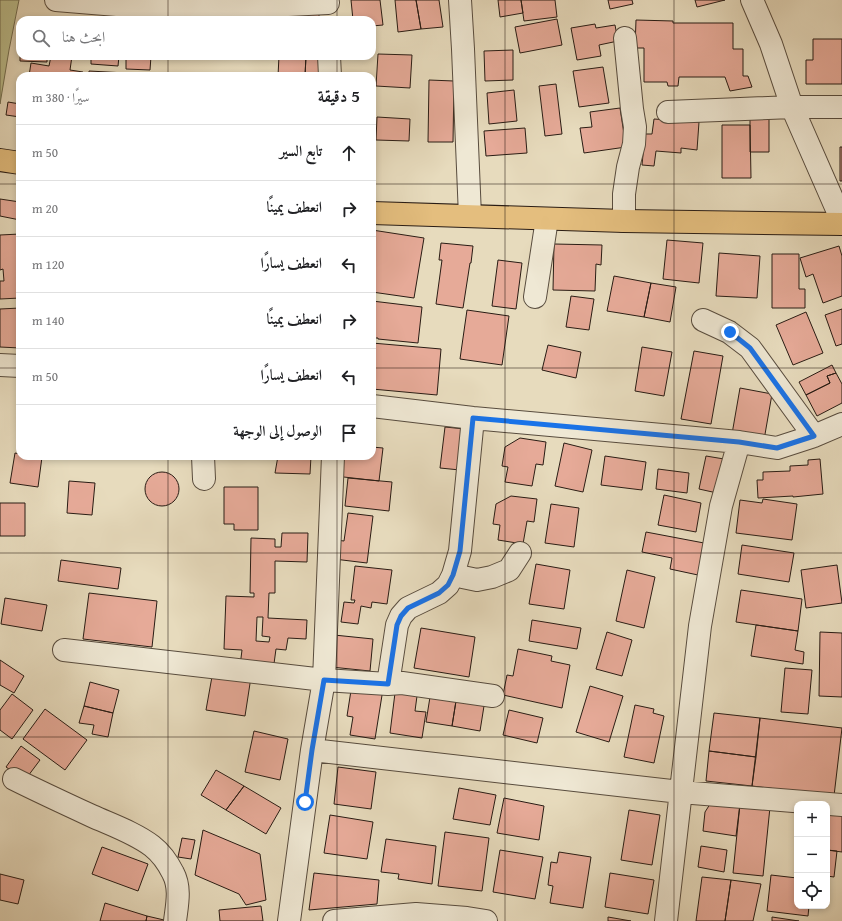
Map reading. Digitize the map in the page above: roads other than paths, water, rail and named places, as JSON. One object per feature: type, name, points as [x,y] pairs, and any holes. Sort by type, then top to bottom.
[{"type":"main road","points":[[0,160],[16,162]]},
{"type":"main road","points":[[376,213],[624,221],[842,222]]},
{"type":"street","points":[[56,0],[129,6],[195,8],[238,6],[328,8]]},
{"type":"street","points":[[460,0],[470,216]]},
{"type":"street","points":[[752,0],[771,44],[792,107],[842,222]]},
{"type":"street","points":[[624,221],[624,194],[636,127],[632,109],[625,38]]},
{"type":"street","points":[[329,60],[330,72]]},
{"type":"street","points":[[668,112],[792,107],[842,107]]},
{"type":"street","points":[[535,297],[547,219]]},
{"type":"street","points":[[703,320],[730,332],[750,348],[814,436]]},
{"type":"street","points":[[0,365],[16,366]]},
{"type":"street","points":[[376,406],[473,418],[739,442],[777,448],[814,436],[842,424]]},
{"type":"street","points":[[388,684],[397,625],[401,616],[408,608],[439,593],[448,585],[453,575],[460,551],[473,418]]},
{"type":"street","points":[[666,921],[700,626],[721,506],[739,442]]},
{"type":"street","points":[[203,460],[204,479]]},
{"type":"street","points":[[289,921],[312,750],[324,680],[334,460]]},
{"type":"street","points":[[453,575],[478,580],[492,577],[509,570],[520,553]]},
{"type":"street","points":[[64,650],[324,680],[388,684],[402,683],[494,696]]},
{"type":"street","points":[[312,750],[680,792],[842,805]]},
{"type":"street","points":[[14,779],[134,835],[153,847],[163,857],[174,874],[178,886],[175,921]]},
{"type":"street","points":[[334,921],[416,914],[486,921]]}]
